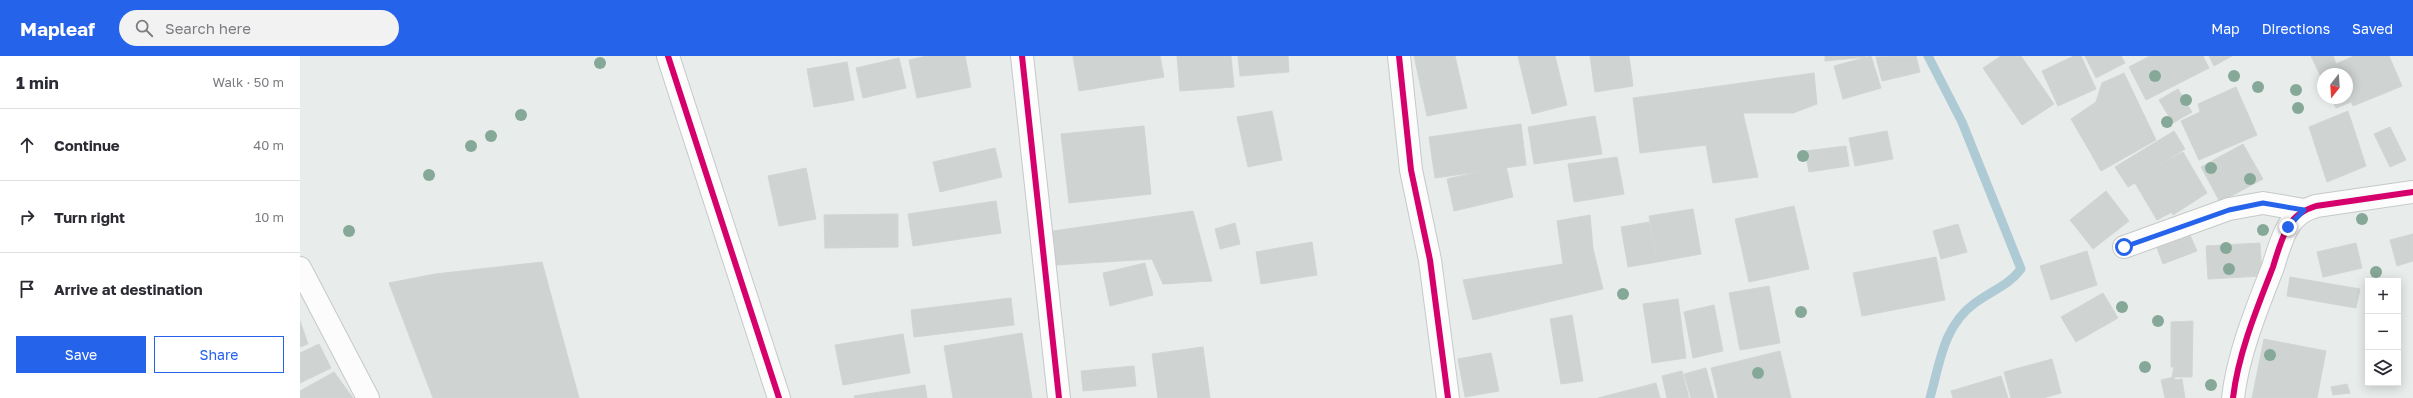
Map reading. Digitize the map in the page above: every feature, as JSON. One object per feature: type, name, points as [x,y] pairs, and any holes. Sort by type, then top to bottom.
[{"type":"street","points":[[668,56],[779,398]]},
{"type":"street","points":[[1022,56],[1060,398]]},
{"type":"street","points":[[1399,56],[1411,170],[1430,260],[1448,398]]},
{"type":"street","points":[[2124,247],[2229,210],[2263,203],[2304,210],[2316,206],[2413,192]]},
{"type":"street","points":[[2233,398],[2235,381],[2265,286],[2288,227],[2304,210]]},
{"type":"street","points":[[300,268],[368,398]]},
{"type":"building","points":[[927,56],[965,56],[971,87],[917,98],[909,60]]},
{"type":"building","points":[[1073,56],[1160,56],[1164,77],[1079,91]]},
{"type":"building","points":[[1177,56],[1231,56],[1234,87],[1180,91]]},
{"type":"building","points":[[1238,56],[1288,56],[1289,72],[1240,76]]},
{"type":"building","points":[[1414,56],[1455,56],[1467,108],[1427,116]]},
{"type":"building","points":[[1518,56],[1555,56],[1567,105],[1532,114]]},
{"type":"building","points":[[1590,56],[1629,56],[1633,86],[1595,92]]},
{"type":"building","points":[[1825,56],[1865,56],[1866,57],[1825,61]]},
{"type":"building","points":[[1871,56],[1881,88],[1843,99],[1834,66]]},
{"type":"building","points":[[1916,56],[1920,72],[1882,81],[1876,57]]},
{"type":"building","points":[[2001,56],[2021,56],[2054,104],[2022,125],[1983,68]]},
{"type":"building","points":[[2074,56],[2081,56],[2096,89],[2058,106],[2042,71]]},
{"type":"building","points":[[2085,56],[2121,56],[2125,63],[2096,78]]},
{"type":"building","points":[[2150,56],[2203,56],[2209,68],[2146,100],[2129,67]]},
{"type":"building","points":[[2209,56],[2232,56],[2214,66]]},
{"type":"building","points":[[2311,56],[2333,56],[2338,68],[2317,68]]},
{"type":"building","points":[[2354,56],[2389,56],[2402,86],[2353,106],[2353,68],[2338,68],[2336,64]]},
{"type":"building","points":[[899,58],[906,88],[863,98],[856,68]]},
{"type":"building","points":[[847,62],[854,100],[814,107],[807,69]]},
{"type":"building","points":[[1814,73],[1817,104],[1793,113],[1743,113],[1758,177],[1713,183],[1706,145],[1640,153],[1633,98]]},
{"type":"building","points":[[2124,73],[2156,140],[2101,171],[2071,119],[2096,102],[2102,83]]},
{"type":"building","points":[[2236,87],[2257,135],[2199,160],[2181,121],[2200,112],[2198,104]]},
{"type":"building","points":[[2178,89],[2192,112],[2173,123],[2159,100]]},
{"type":"building","points":[[2334,104],[2346,104],[2336,108]]},
{"type":"building","points":[[1272,111],[1282,160],[1248,167],[1237,117]]},
{"type":"building","points":[[2348,111],[2366,166],[2327,182],[2309,127]]},
{"type":"building","points":[[1595,116],[1602,154],[1534,164],[1528,127]]},
{"type":"building","points":[[1521,124],[1526,165],[1435,178],[1429,137]]},
{"type":"building","points":[[1144,126],[1151,194],[1069,203],[1061,134]]},
{"type":"building","points":[[2390,127],[2406,160],[2390,167],[2374,134]]},
{"type":"building","points":[[1887,131],[1893,159],[1855,166],[1849,138]]},
{"type":"building","points":[[2174,131],[2185,149],[2158,166],[2183,152],[2207,193],[2173,215],[2172,212],[2157,220],[2135,183],[2128,187],[2115,167]]},
{"type":"building","points":[[2243,144],[2263,179],[2220,202],[2201,167]]},
{"type":"building","points":[[1846,146],[1849,166],[1809,172],[1805,151]]},
{"type":"building","points":[[995,148],[1002,177],[940,192],[933,162]]},
{"type":"building","points":[[1617,157],[1624,194],[1574,202],[1568,164]]},
{"type":"building","points":[[1506,166],[1513,197],[1454,211],[1447,179]]},
{"type":"building","points":[[806,168],[816,219],[779,226],[768,176]]},
{"type":"building","points":[[2106,191],[2129,221],[2093,249],[2070,220]]},
{"type":"building","points":[[996,201],[1001,233],[913,246],[908,214]]},
{"type":"building","points":[[1794,206],[1809,269],[1749,282],[1735,219]]},
{"type":"building","points":[[1693,209],[1701,254],[1657,262],[1649,216]]},
{"type":"building","points":[[1193,211],[1212,281],[1163,284],[1152,259],[1056,265],[1053,231]]},
{"type":"building","points":[[898,214],[898,247],[825,248],[824,215]]},
{"type":"building","points":[[1590,215],[1593,249],[1603,289],[1473,320],[1463,280],[1563,264],[1557,221]]},
{"type":"building","points":[[1649,222],[1657,262],[1628,267],[1621,227]]},
{"type":"building","points":[[1235,223],[1240,244],[1220,249],[1215,229]]},
{"type":"building","points":[[1958,224],[1967,252],[1941,259],[1933,231]]},
{"type":"building","points":[[2189,233],[2197,251],[2163,264],[2156,245]]},
{"type":"building","points":[[2413,234],[2413,261],[2397,266],[2390,240]]},
{"type":"building","points":[[1312,242],[1317,275],[1261,284],[1256,252]]},
{"type":"building","points":[[2260,243],[2262,276],[2208,279],[2206,246]]},
{"type":"building","points":[[2356,243],[2362,268],[2323,277],[2317,252]]},
{"type":"building","points":[[2087,251],[2097,285],[2051,300],[2040,266]]},
{"type":"building","points":[[1936,257],[1945,300],[1862,316],[1853,273]]},
{"type":"building","points":[[542,262],[579,398],[433,398],[389,283],[435,274]]},
{"type":"building","points":[[1145,263],[1153,295],[1110,306],[1103,273]]},
{"type":"building","points":[[2290,277],[2360,289],[2356,308],[2287,296]]},
{"type":"building","points":[[1769,286],[1780,343],[1740,350],[1729,293]]},
{"type":"building","points":[[2103,293],[2118,318],[2076,342],[2061,317]]},
{"type":"building","points":[[1011,298],[1014,325],[914,337],[911,310]]},
{"type":"building","points":[[1678,299],[1686,358],[1652,363],[1643,304]]},
{"type":"building","points":[[1714,305],[1723,351],[1693,358],[1684,312]]},
{"type":"building","points":[[1572,315],[1583,381],[1561,384],[1550,319]]},
{"type":"building","points":[[300,321],[308,344],[300,347]]},
{"type":"building","points":[[2193,321],[2192,377],[2172,377],[2174,367],[2171,367],[2171,322]]},
{"type":"building","points":[[1022,333],[1032,398],[953,398],[944,346]]},
{"type":"building","points":[[903,334],[910,373],[843,385],[835,345]]},
{"type":"building","points":[[2264,339],[2326,351],[2317,398],[2252,398]]},
{"type":"building","points":[[319,344],[331,368],[300,383],[300,353]]},
{"type":"building","points":[[1203,347],[1210,398],[1158,398],[1152,354]]},
{"type":"building","points":[[1780,351],[1791,398],[1718,398],[1711,368]]},
{"type":"building","points":[[1491,353],[1499,391],[1465,397],[1458,359]]},
{"type":"building","points":[[2052,359],[2061,393],[2043,398],[2011,398],[2004,372]]},
{"type":"building","points":[[1134,366],[1136,386],[1083,391],[1081,371]]},
{"type":"building","points":[[1706,368],[1714,398],[1691,398],[1684,374]]},
{"type":"building","points":[[1682,371],[1689,398],[1667,398],[1662,376]]},
{"type":"building","points":[[334,372],[353,398],[300,398],[300,391]]},
{"type":"building","points":[[2001,376],[2008,398],[1953,398],[1951,391]]},
{"type":"building","points":[[2174,377],[2175,380],[2182,379],[2185,398],[2165,398],[2161,380]]},
{"type":"building","points":[[1656,383],[1660,398],[1598,398]]},
{"type":"building","points":[[2347,384],[2350,393],[2333,395],[2331,387]]},
{"type":"building","points":[[925,385],[927,398],[855,398],[854,396]]},
{"type":"waterway","points":[[1928,56],[1962,122],[2021,269],[2005,284],[1975,303],[1964,312],[1956,323],[1944,346],[1930,398]]},
{"type":"cycle path","points":[[668,56],[779,398]]},
{"type":"cycle path","points":[[1022,56],[1059,398]]},
{"type":"cycle path","points":[[1399,56],[1411,170],[1430,260],[1448,398]]},
{"type":"cycle path","points":[[2233,398],[2235,381],[2249,331],[2281,242],[2288,227],[2294,219],[2304,211],[2316,206],[2413,192]]},
{"type":"route","points":[[2124,247],[2229,210],[2263,203],[2304,210],[2296,215],[2288,227]]}]
